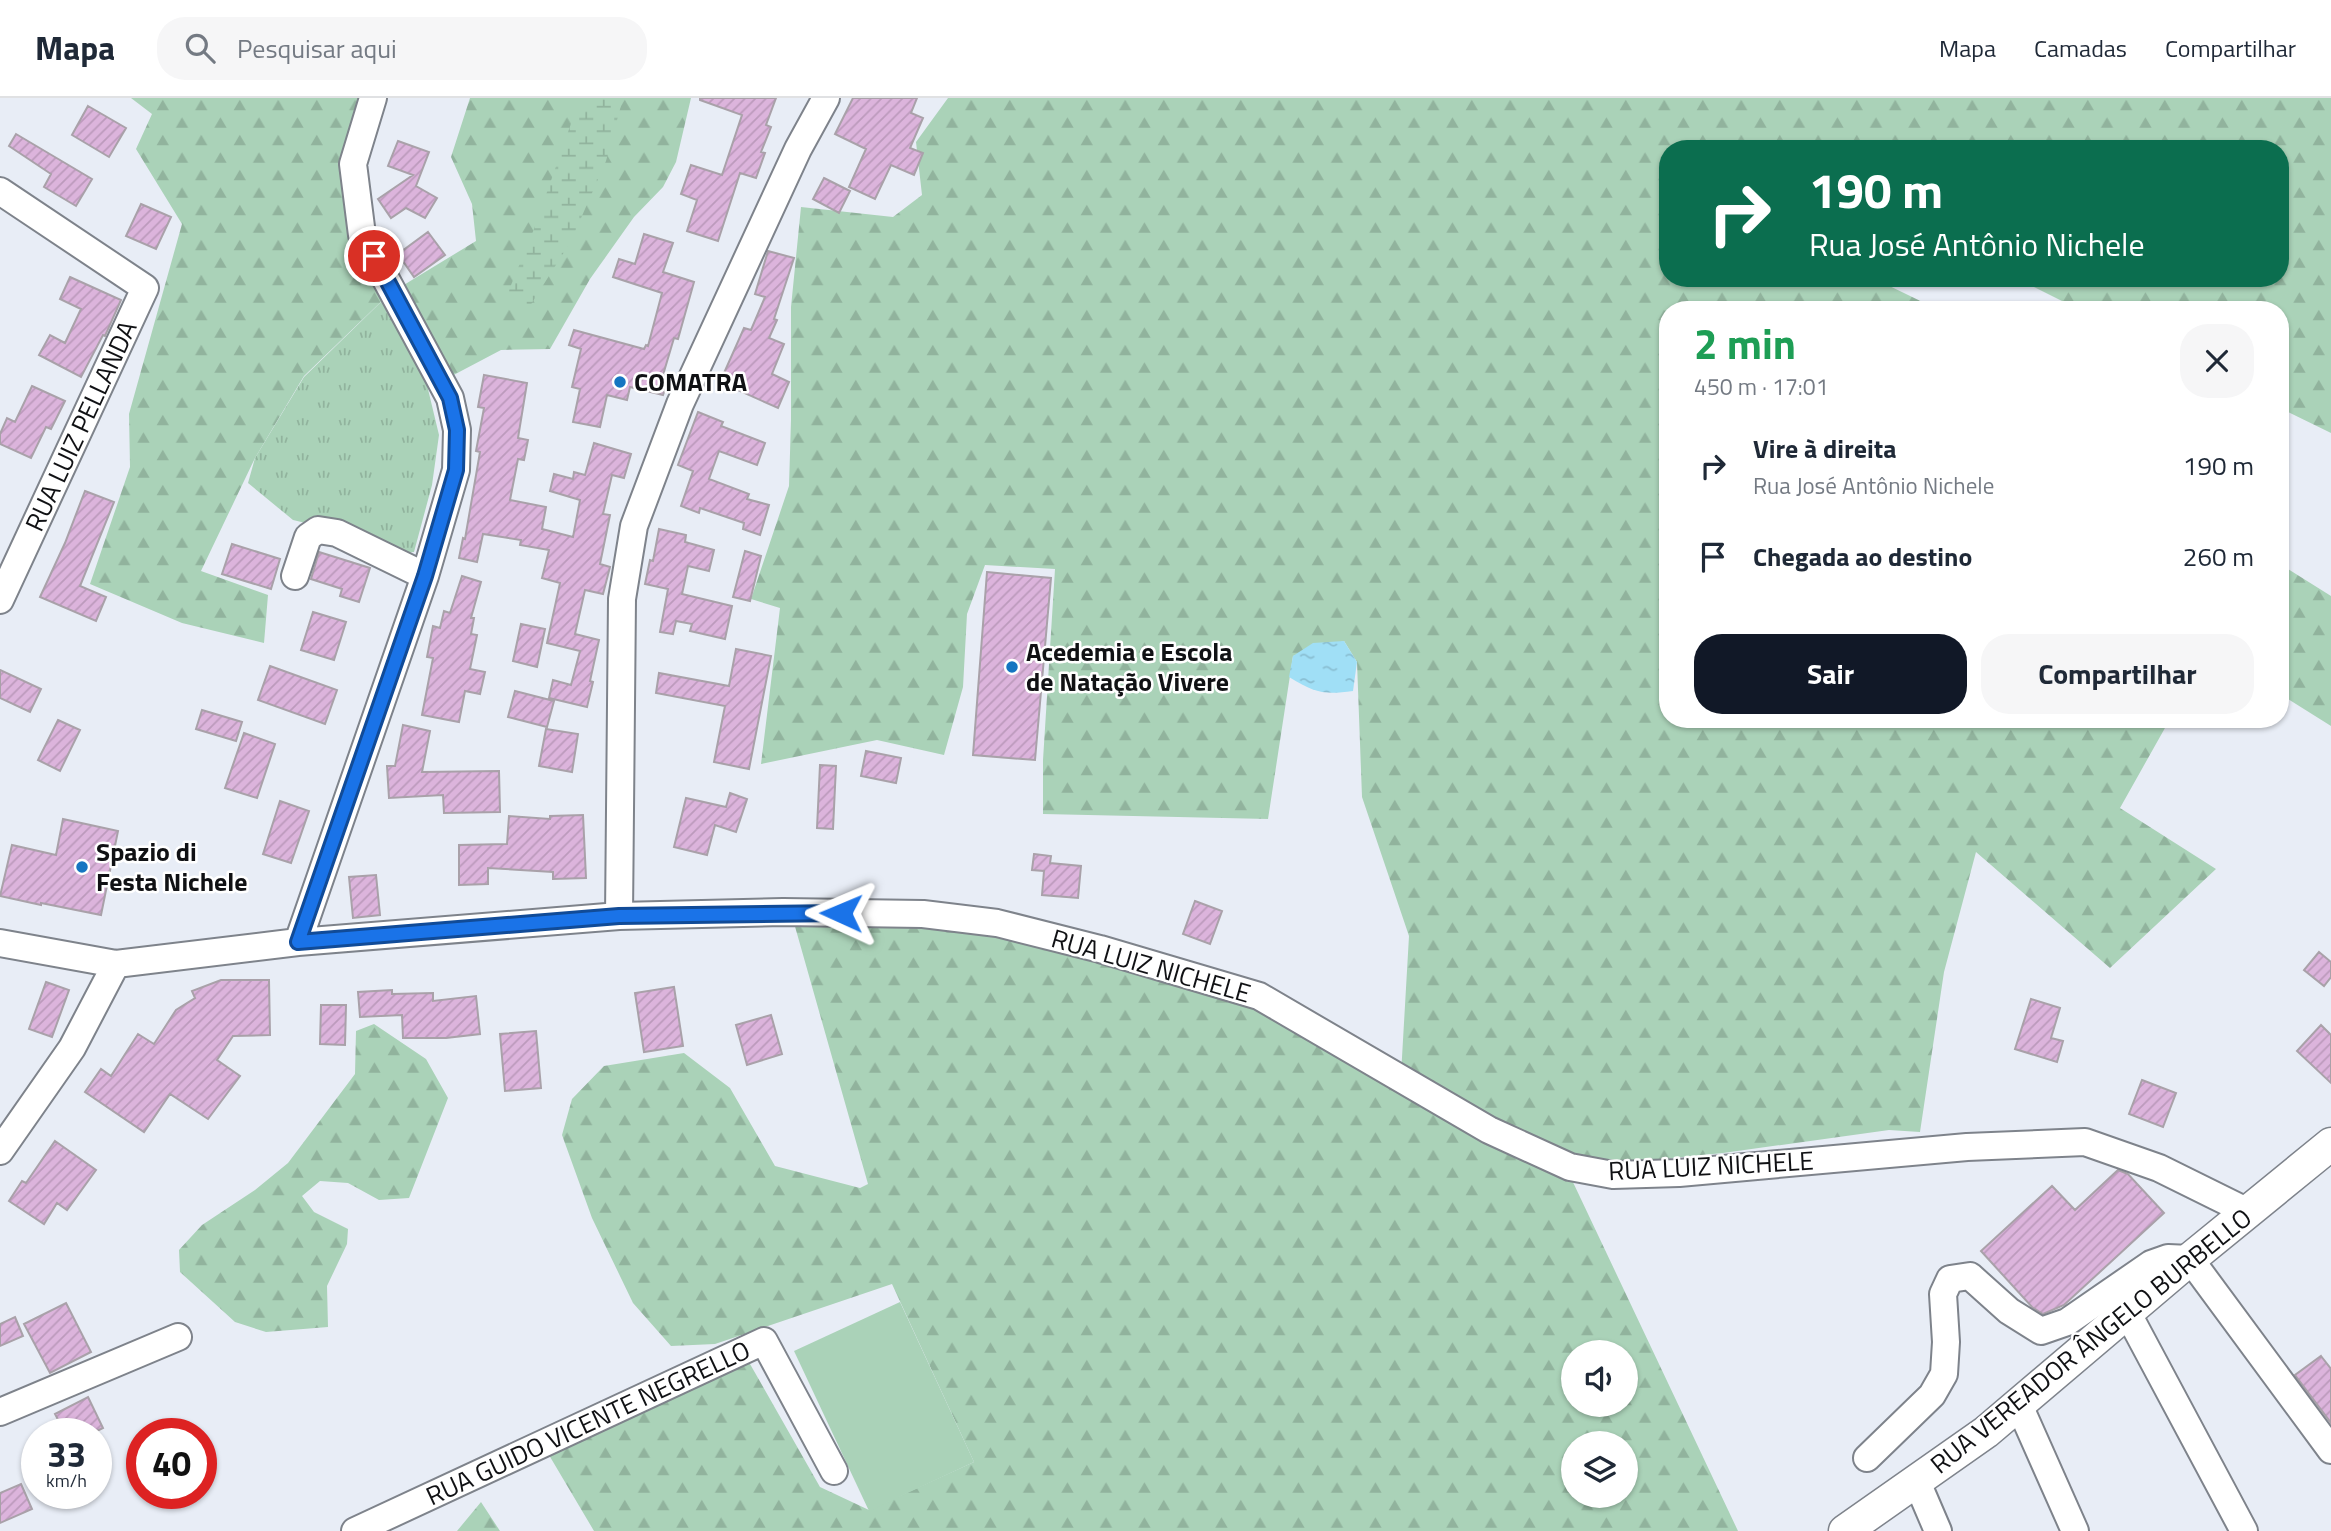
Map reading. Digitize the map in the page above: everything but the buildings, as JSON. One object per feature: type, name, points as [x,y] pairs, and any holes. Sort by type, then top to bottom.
[{"type":"main road","name":"RUA VEREADOR ÂNGELO BURBELLO","points":[[1845,1531],[1917,1482],[2019,1405],[2190,1259],[2329,1150]]},
{"type":"street","points":[[298,942],[425,576],[456,470],[457,430],[450,398],[362,235],[353,164],[373,98]]},
{"type":"street","points":[[619,916],[622,599],[634,526],[680,404],[797,149],[826,98]]},
{"type":"street","name":"RUA LUIZ PELLANDA","points":[[0,191],[145,288],[1,594]]},
{"type":"street","points":[[295,576],[309,537],[317,530],[337,533],[425,576]]},
{"type":"street","name":"RUA LUIZ NICHELE","points":[[0,943],[116,964],[298,942],[619,916],[783,912],[923,914],[997,923],[1100,949],[1259,996],[1489,1130],[1570,1167],[1613,1175],[1693,1172],[1968,1147],[2085,1142],[2159,1168],[2248,1212]]},
{"type":"street","points":[[0,1151],[72,1048],[116,964]]},
{"type":"street","points":[[1867,1458],[1932,1395],[1944,1374],[1946,1342],[1942,1294],[1950,1279],[1970,1276],[2009,1311],[2041,1331],[2067,1322],[2151,1264],[2168,1258],[2190,1259],[2331,1450]]},
{"type":"street","points":[[2127,1312],[2245,1531]]},
{"type":"street","points":[[0,1412],[178,1337]]},
{"type":"street","name":"RUA GUIDO VICENTE NEGRELLO","points":[[355,1531],[764,1342],[834,1471]]},
{"type":"street","points":[[2019,1405],[2075,1531]]},
{"type":"street","points":[[1917,1482],[1938,1531]]},
{"type":"green space","points":[[131,98],[366,98],[348,171],[389,294],[304,376],[255,458],[201,571],[268,595],[264,643],[182,623],[90,584],[130,467],[129,414],[182,224],[136,149],[152,114]]},
{"type":"green space","points":[[470,98],[691,98],[676,162],[663,187],[634,217],[590,279],[550,349],[501,350],[446,379],[389,294],[476,241],[472,204],[451,157]]},
{"type":"green space","points":[[580,98],[623,98],[606,161],[571,241],[525,314],[507,295],[534,229]]},
{"type":"green space","points":[[948,98],[2331,98],[2331,433],[2289,412],[2289,301],[2062,301],[2034,287],[2289,287],[2289,140],[1659,140],[1659,287],[1892,287],[1920,301],[1659,301],[1659,728],[2165,728],[2120,808],[2216,869],[2110,968],[1976,852],[1944,972],[1920,1132],[1889,1130],[1723,1153],[1632,1162],[1571,1178],[1738,1531],[594,1531],[546,1450],[746,1357],[820,1487],[869,1510],[974,1462],[892,1284],[715,1344],[671,1346],[633,1303],[592,1218],[562,1135],[572,1099],[604,1066],[684,1053],[730,1088],[775,1166],[860,1188],[868,1184],[794,923],[912,923],[1000,931],[1264,1009],[1400,1092],[1409,936],[1362,797],[1357,662],[1344,641],[1293,656],[1268,819],[1043,814],[1043,760],[1055,569],[985,565],[967,614],[963,687],[944,755],[877,740],[761,764],[780,608],[751,599],[789,486],[791,307],[801,207],[893,217],[922,195],[916,142]]},
{"type":"green space","points":[[383,300],[427,385],[439,435],[432,485],[414,552],[398,554],[360,536],[293,520],[248,483],[255,458],[304,377]]},
{"type":"green space","points":[[2289,570],[2331,596],[2331,726],[2289,700]]},
{"type":"green space","points":[[374,1024],[426,1059],[448,1098],[409,1198],[379,1200],[348,1183],[320,1181],[302,1196],[314,1212],[348,1229],[347,1244],[327,1286],[328,1327],[266,1332],[235,1322],[180,1272],[179,1250],[202,1225],[255,1190],[288,1163],[355,1074],[356,1031]]},
{"type":"green space","points":[[900,1302],[974,1462],[869,1511],[794,1351]]},
{"type":"green space","points":[[481,1502],[500,1531],[457,1531]]},
{"type":"water","points":[[1344,641],[1357,662],[1353,691],[1320,692],[1289,677],[1293,656],[1313,643]]},
{"type":"place","name":"COMATRA","points":[[620,382]]},
{"type":"place","name":"Acedemia e Escola de Natação Vivere","points":[[1012,667]]},
{"type":"place","name":"Spazio di Festa Nichele","points":[[82,867]]},
{"type":"route","points":[[374,256],[450,398],[457,430],[456,470],[425,576],[298,942],[619,916],[841,913]]}]
